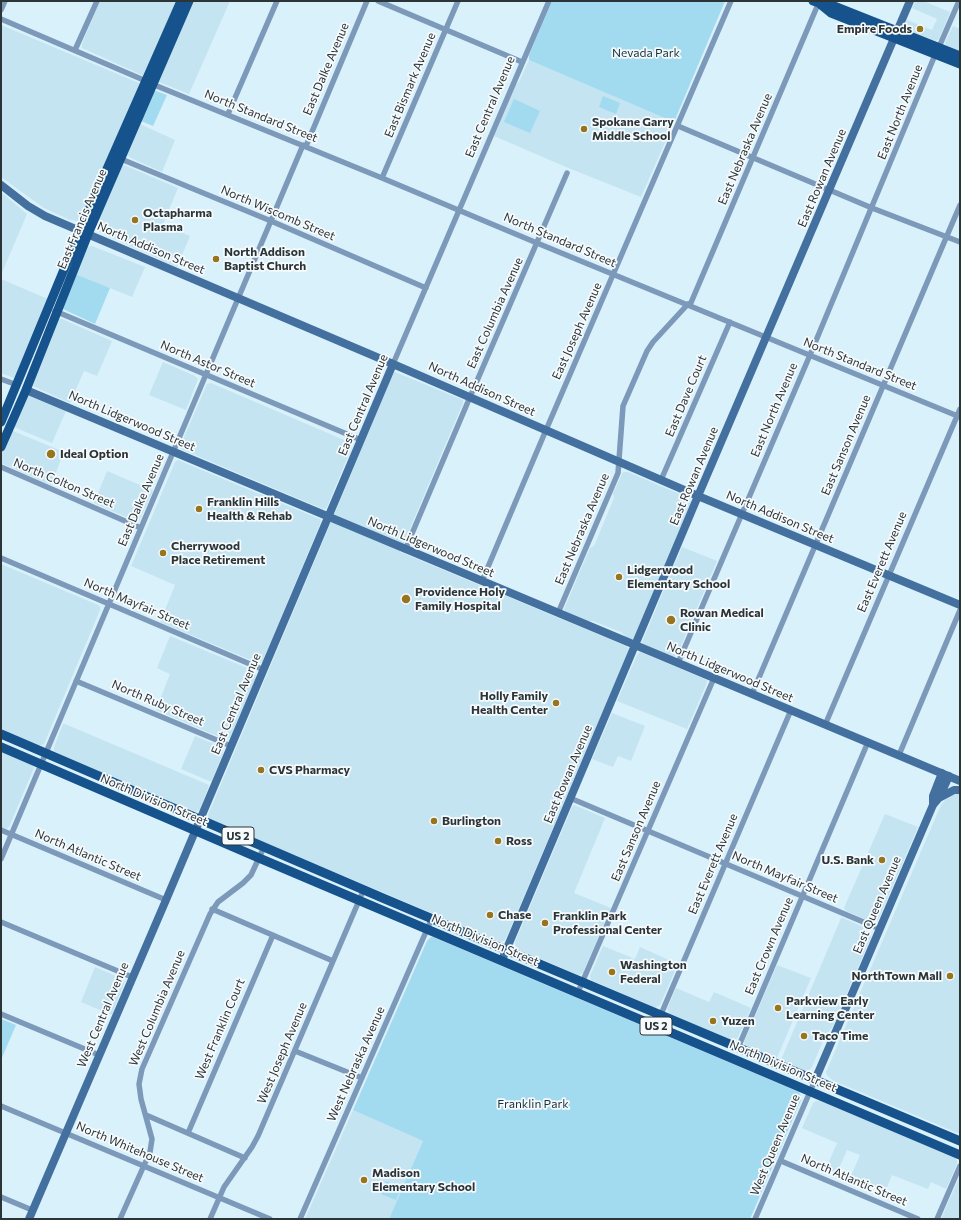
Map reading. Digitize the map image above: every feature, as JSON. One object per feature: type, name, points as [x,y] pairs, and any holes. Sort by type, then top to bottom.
[{"type":"main road","name":"East Francis Avenue","points":[[1,422],[48,308],[121,159],[181,1]]},
{"type":"main road","name":"East Francis Avenue","points":[[1,447],[26,390],[84,233],[149,83],[189,1]]},
{"type":"main road","points":[[817,2],[834,6],[896,35],[937,51],[960,64]]},
{"type":"main road","points":[[937,51],[960,56]]},
{"type":"main road","points":[[26,390],[23,382],[28,357]]},
{"type":"main road","points":[[16,412],[19,396],[17,385]]},
{"type":"main road","name":"North Division Street","points":[[1,734],[506,950],[960,1141]]},
{"type":"main road","name":"North Division Street","points":[[1,747],[195,831],[960,1155]]},
{"type":"street","points":[[1,10],[5,1]]},
{"type":"street","points":[[75,50],[97,1]]},
{"type":"street","points":[[228,114],[277,1]]},
{"type":"street","name":"East Dalke Avenue","points":[[1,859],[271,221],[367,1]]},
{"type":"street","points":[[378,1],[522,62]]},
{"type":"street","name":"East Bismark Avenue","points":[[382,178],[458,1]]},
{"type":"street","name":"East Central Avenue","points":[[200,820],[549,1]]},
{"type":"street","name":"East Joseph Avenue","points":[[482,581],[731,1]]},
{"type":"street","name":"East Rowan Avenue","points":[[502,960],[698,496],[910,1]]},
{"type":"street","name":"East North Avenue","points":[[678,663],[959,1]]},
{"type":"street","name":"East Nebraska Avenue","points":[[558,613],[618,473],[623,406],[647,351],[653,342],[689,305],[753,158],[817,2]]},
{"type":"street","name":"North Standard Street","points":[[1,19],[149,83],[228,114],[958,416]]},
{"type":"street","points":[[678,126],[872,208],[960,242]]},
{"type":"street","name":"North Wiscomb Street","points":[[121,159],[271,221],[426,288]]},
{"type":"street","name":"East Columbia Avenue","points":[[405,550],[567,173]]},
{"type":"street","name":"North Addison Street","points":[[1,185],[28,206],[45,216],[394,364],[698,496],[960,605]]},
{"type":"street","name":"East Sanson Avenue","points":[[752,694],[960,205]]},
{"type":"street","name":"North Astor Street","points":[[48,308],[361,440]]},
{"type":"street","name":"East Dave Court","points":[[662,480],[730,322]]},
{"type":"street","points":[[1,378],[17,385]]},
{"type":"street","name":"North Lidgerwood Street","points":[[26,390],[174,451],[405,550],[960,781]]},
{"type":"street","name":"East Everett Avenue","points":[[825,725],[960,409]]},
{"type":"street","name":"North Colton Street","points":[[1,467],[141,528]]},
{"type":"street","name":"North Mayfair Street","points":[[1,558],[264,670]]},
{"type":"street","points":[[899,755],[960,610]]},
{"type":"street","name":"East Sanson Avenue","points":[[578,992],[714,678]]},
{"type":"street","name":"North Ruby Street","points":[[76,680],[231,746]]},
{"type":"street","name":"East Everett Avenue","points":[[656,1026],[791,710]]},
{"type":"street","name":"East Crown Avenue","points":[[738,1048],[868,742]]},
{"type":"street","name":"East Queen Avenue","points":[[815,1080],[936,802],[933,796],[945,775]]},
{"type":"street","points":[[936,802],[954,790],[960,790]]},
{"type":"street","name":"North Mayfair Street","points":[[570,798],[880,929]]},
{"type":"street","name":"West Central Avenue","points":[[29,1219],[200,820]]},
{"type":"street","name":"North Atlantic Street","points":[[1,830],[166,900]]},
{"type":"street","name":"West Columbia Avenue","points":[[120,1219],[150,1152],[152,1139],[141,1100],[139,1084],[142,1069],[212,909],[222,898],[248,879],[254,870],[264,847]]},
{"type":"street","name":"West Joseph Avenue","points":[[210,1219],[224,1187],[245,1158],[258,1136],[364,889]]},
{"type":"street","points":[[212,909],[334,960]]},
{"type":"street","name":"West Nebraska Avenue","points":[[300,1219],[432,918]]},
{"type":"street","points":[[1,922],[132,977]]},
{"type":"street","name":"West Franklin Court","points":[[188,1132],[273,935]]},
{"type":"street","points":[[1,1014],[99,1055]]},
{"type":"street","points":[[295,1051],[362,1078]]},
{"type":"street","name":"West Queen Avenue","points":[[755,1219],[815,1080]]},
{"type":"street","name":"North Whitehouse Street","points":[[1,1106],[270,1219]]},
{"type":"street","points":[[146,1114],[245,1158]]},
{"type":"street","name":"North Atlantic Street","points":[[781,1160],[918,1219]]},
{"type":"street","points":[[937,1219],[960,1166]]},
{"type":"street","points":[[1,1197],[32,1210]]},
{"type":"shaded area","points":[[100,1],[178,1],[144,76],[82,48],[82,44]]},
{"type":"shaded area","points":[[193,1],[230,1],[189,94],[159,82]]},
{"type":"shaded area","points":[[916,1],[923,1],[950,12],[939,39],[936,41],[905,30],[904,27],[907,20],[932,30],[937,19],[912,8]]},
{"type":"shaded area","points":[[1,25],[141,85],[80,220],[78,221],[70,220],[44,208],[1,177]]},
{"type":"shaded area","points":[[953,26],[960,29],[960,53],[945,43]]},
{"type":"shaded area","name":"Spokane Garry Middle School","points":[[529,60],[674,122],[641,197],[494,136],[516,84],[519,82]]},
{"type":"shaded area","points":[[140,124],[175,140],[162,172],[127,155]]},
{"type":"shaded area","points":[[124,165],[178,188],[163,224],[190,236],[177,267],[101,233],[98,230],[97,224],[122,166]]},
{"type":"shaded area","points":[[1,192],[27,214],[1,275]]},
{"type":"shaded area","points":[[92,246],[145,267],[132,297],[75,274],[87,247]]},
{"type":"shaded area","points":[[1,279],[48,299],[16,377],[14,378],[1,373]]},
{"type":"shaded area","points":[[59,319],[112,341],[97,376],[84,371],[70,403],[33,386],[57,320]]},
{"type":"shaded area","points":[[163,362],[195,376],[198,379],[186,410],[149,395]]},
{"type":"shaded area","points":[[395,372],[463,400],[400,552],[626,646],[629,649],[507,936],[504,941],[500,942],[209,819],[208,815]]},
{"type":"shaded area","points":[[211,383],[351,443],[352,447],[326,509],[181,449],[181,444],[207,384]]},
{"type":"shaded area","points":[[29,396],[66,411],[52,443],[14,427],[27,397]]},
{"type":"shaded area","points":[[11,431],[64,452],[51,485],[1,463],[1,456]]},
{"type":"shaded area","points":[[178,460],[320,519],[321,522],[263,660],[260,663],[160,622],[175,585],[131,566],[175,462]]},
{"type":"shaded area","points":[[107,471],[153,491],[139,521],[135,521],[94,503]]},
{"type":"shaded area","name":"Lidgerwood Elementary School","points":[[623,472],[628,472],[684,496],[691,502],[632,639],[627,638],[621,632],[593,621],[585,621],[566,612],[564,609],[590,548],[594,546],[614,498],[613,493]]},
{"type":"shaded area","points":[[682,547],[717,561],[677,655],[674,657],[643,644],[642,642]]},
{"type":"shaded area","points":[[1,564],[100,607],[44,744],[42,745],[37,745],[1,729]]},
{"type":"shaded area","points":[[170,636],[252,670],[255,673],[256,677],[230,738],[224,739],[156,710],[170,674],[157,668]]},
{"type":"shaded area","points":[[640,652],[707,681],[687,729],[617,701],[637,655]]},
{"type":"shaded area","points":[[612,713],[645,726],[631,761],[618,756],[613,767],[592,759]]},
{"type":"shaded area","points":[[63,724],[209,785],[200,809],[193,812],[57,753],[54,751],[54,747]]},
{"type":"shaded area","points":[[195,736],[221,747],[223,750],[212,781],[181,769]]},
{"type":"shaded area","points":[[1,752],[32,765],[34,768],[9,827],[6,829],[1,827]]},
{"type":"shaded area","name":"NorthTown Mall","points":[[960,792],[960,1134],[834,1081],[827,1075],[826,1072],[941,805],[949,795]]},
{"type":"shaded area","points":[[574,805],[605,818],[574,893],[611,908],[583,973],[579,975],[519,950],[516,947],[515,942]]},
{"type":"shaded area","points":[[885,814],[918,827],[879,918],[877,920],[869,921],[846,911],[844,908]]},
{"type":"shaded area","points":[[841,918],[868,929],[871,933],[871,937],[833,1026],[825,1036],[812,1067],[806,1071],[781,1060]]},
{"type":"shaded area","points":[[603,946],[635,959],[640,947],[678,964],[660,1005],[655,1008],[591,980],[590,976]]},
{"type":"shaded area","name":"Parkview Early Learning Center","points":[[777,965],[811,978],[777,1058],[775,1059],[746,1047],[744,1042]]},
{"type":"shaded area","points":[[95,967],[125,981],[112,1015],[81,1002]]},
{"type":"shaded area","points":[[676,988],[709,1002],[714,992],[751,1008],[738,1037],[735,1040],[731,1040],[670,1015],[667,1009]]},
{"type":"shaded area","points":[[816,1101],[821,1101],[955,1157],[957,1164],[946,1189],[931,1182],[928,1189],[892,1175],[885,1192],[850,1178],[860,1155],[847,1150],[837,1173],[826,1169],[837,1143],[802,1128],[813,1103]]},
{"type":"shaded area","name":"Madison Elementary School","points":[[353,1110],[423,1141],[389,1219],[305,1219]]},
{"type":"shaded area","points":[[960,1176],[960,1219],[941,1219]]},
{"type":"green space","name":"Nevada Park","points":[[552,1],[725,1],[674,122],[529,60],[529,55]]},
{"type":"green space","points":[[153,91],[167,95],[153,126],[141,121]]},
{"type":"green space","points":[[603,96],[620,103],[616,114],[599,107]]},
{"type":"green space","points":[[514,99],[540,111],[530,133],[504,122]]},
{"type":"green space","points":[[75,274],[110,288],[95,324],[63,309],[62,307]]},
{"type":"green space","name":"Franklin Park","points":[[431,937],[799,1092],[801,1100],[750,1219],[389,1219],[423,1141],[353,1110],[427,941]]},
{"type":"green space","points":[[1,1019],[16,1025],[1,1060]]},
{"type":"green space","points":[[386,1181],[401,1188],[396,1200],[381,1194]]},
{"type":"place","name":"Empire Foods","points":[[920,29]]},
{"type":"place","name":"Spokane Garry Middle School","points":[[584,129]]},
{"type":"place","name":"Octapharma Plasma","points":[[135,220]]},
{"type":"place","name":"North Addison Baptist Church","points":[[216,259]]},
{"type":"place","name":"Ideal Option","points":[[51,454]]},
{"type":"place","name":"Franklin Hills Health & Rehab","points":[[199,509]]},
{"type":"place","name":"Cherrywood Place Retirement","points":[[163,553]]},
{"type":"place","name":"Lidgerwood Elementary School","points":[[619,577]]},
{"type":"place","name":"Providence Holy Family Hospital","points":[[406,599]]},
{"type":"place","name":"Rowan Medical Clinic","points":[[671,620]]},
{"type":"place","name":"Holly Family Health Center","points":[[556,703]]},
{"type":"place","name":"CVS Pharmacy","points":[[261,770]]},
{"type":"place","name":"Burlington","points":[[434,821]]},
{"type":"place","name":"Ross","points":[[498,841]]},
{"type":"place","name":"U.S. Bank","points":[[882,860]]},
{"type":"place","name":"Chase","points":[[490,915]]},
{"type":"place","name":"Franklin Park Professional Center","points":[[545,923]]},
{"type":"place","name":"Washington Federal","points":[[612,972]]},
{"type":"place","name":"NorthTown Mall","points":[[950,976]]},
{"type":"place","name":"Parkview Early Learning Center","points":[[778,1008]]},
{"type":"place","name":"Yuzen","points":[[713,1021]]},
{"type":"place","name":"Taco Time","points":[[804,1036]]},
{"type":"place","name":"Madison Elementary School","points":[[364,1180]]}]
